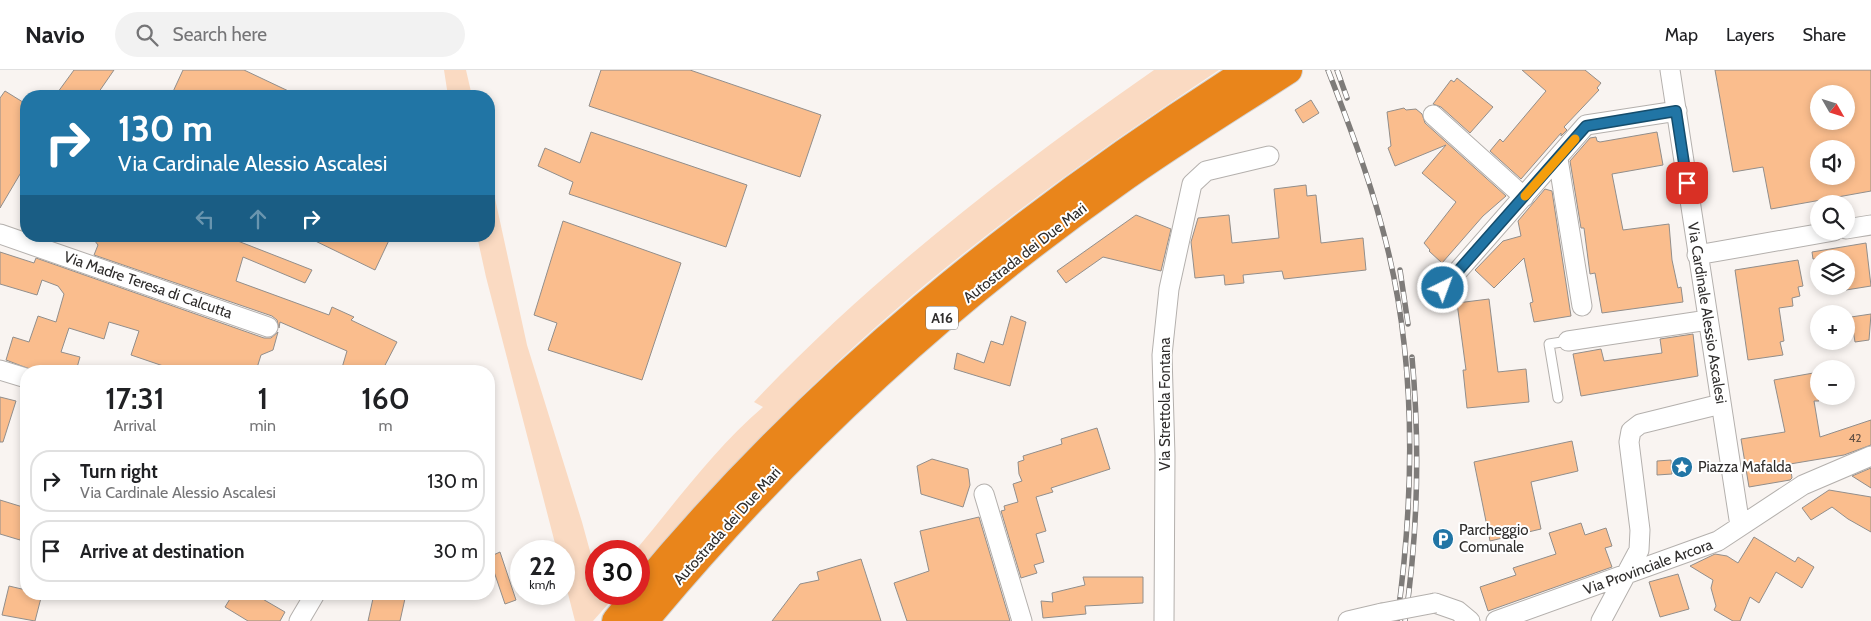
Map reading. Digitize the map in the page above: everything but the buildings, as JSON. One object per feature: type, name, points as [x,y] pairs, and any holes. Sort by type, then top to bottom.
[{"type":"highway","name":"Autostrada dei Due Mari","points":[[650,579],[774,444],[901,325],[1035,216],[1105,165],[1249,70]]},
{"type":"highway","name":"Autostrada dei Due Mari","points":[[644,621],[723,529],[789,459],[914,342],[1048,233],[1117,182],[1288,70]]},
{"type":"highway","name":"Autostrada dei Due Mari","points":[[616,621],[629,605]]},
{"type":"street","name":"Via Cardinale Alessio Ascalesi","points":[[1670,70],[1740,526]]},
{"type":"street","points":[[1443,288],[1586,126],[1676,111]]},
{"type":"street","points":[[1433,116],[1524,197]]},
{"type":"street","name":"Via Strettola Fontana","points":[[1164,621],[1165,455],[1162,355],[1169,289],[1192,184],[1206,171],[1269,156]]},
{"type":"street","points":[[1558,158],[1582,306]]},
{"type":"street","points":[[1855,228],[1871,225]]},
{"type":"street","name":"Via Madre Teresa di Calcutta","points":[[0,234],[20,241]]},
{"type":"street","points":[[1697,255],[1810,235]]},
{"type":"street","name":"Via Madre Teresa di Calcutta","points":[[23,242],[268,327]]},
{"type":"street","points":[[1568,341],[1708,320]]},
{"type":"street","points":[[0,370],[20,376]]},
{"type":"street","points":[[1601,621],[1639,550],[1640,530],[1629,442],[1632,431],[1640,424],[1721,404]]},
{"type":"street","name":"Via Provinciale Arcora","points":[[1496,621],[1718,541],[1803,485],[1871,456]]},
{"type":"street","points":[[984,494],[1022,621]]},
{"type":"street","points":[[300,621],[312,600]]},
{"type":"street","points":[[1348,621],[1435,604],[1458,611],[1470,621]]},
{"type":"lane","points":[[1558,398],[1549,344],[1568,341]]},
{"type":"shaded area","points":[[444,70],[466,70],[471,90],[447,90]]},
{"type":"shaded area","points":[[1154,70],[1219,70],[1065,176],[1015,213],[918,291],[825,374],[777,421],[650,558],[650,540],[644,540],[712,458],[763,407],[754,402],[800,356],[847,311],[945,226],[996,185]]},
{"type":"shaded area","points":[[495,198],[527,345],[587,540],[585,540],[585,605],[607,605],[593,621],[575,621],[571,605],[575,605],[575,540],[554,540],[478,242],[495,242]]},
{"type":"railway","points":[[1328,70],[1357,148],[1382,227],[1402,324],[1407,373],[1409,473],[1407,523],[1397,621]]},
{"type":"railway","points":[[1337,70],[1347,98]]},
{"type":"railway","points":[[1400,270],[1408,324]]},
{"type":"railway","points":[[1405,621],[1413,555],[1417,456],[1412,357]]},
{"type":"slow traffic","points":[[1525,196],[1575,139]]},
{"type":"place","name":"Piazza Mafalda","points":[[1682,467]]},
{"type":"place","name":"Parcheggio Comunale","points":[[1443,539]]},
{"type":"route","points":[[1443,288],[1586,126],[1676,111],[1687,183]]}]
